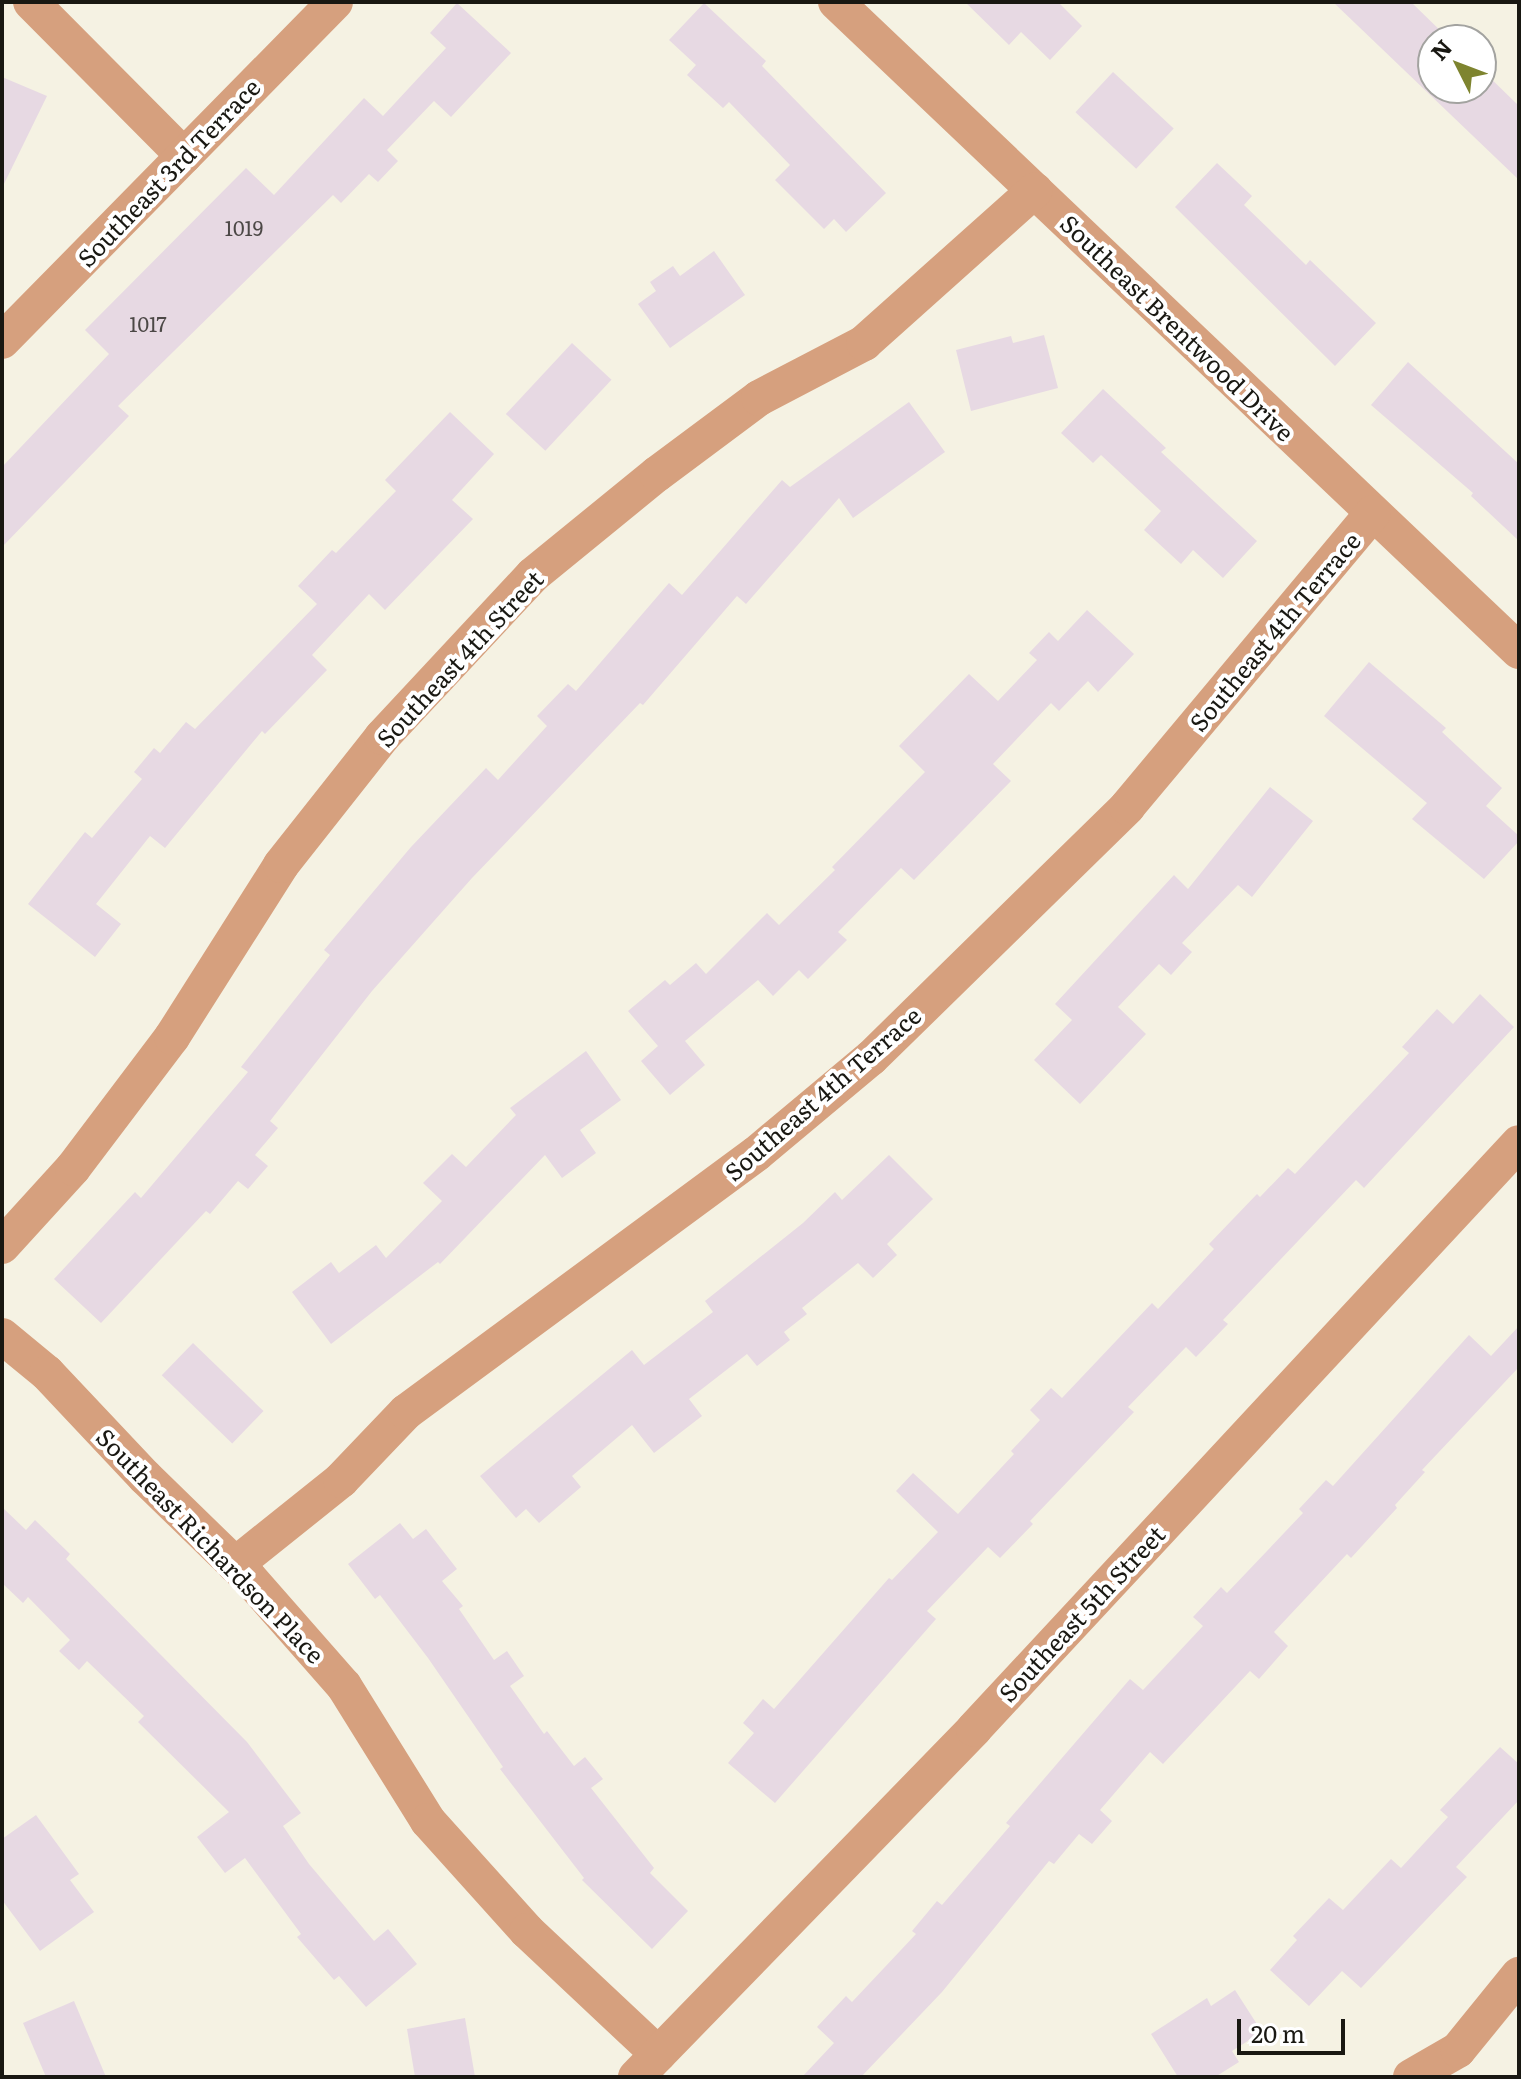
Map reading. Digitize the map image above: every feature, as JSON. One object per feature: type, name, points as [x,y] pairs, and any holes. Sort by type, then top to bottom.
[{"type":"street","points":[[31,2],[184,156]]},
{"type":"street","name":"Southeast 3rd Terrace","points":[[2,341],[335,2]]},
{"type":"street","name":"Southeast Brentwood Drive","points":[[836,2],[1519,651]]},
{"type":"street","name":"Southeast 4th Street","points":[[2,1246],[73,1168],[172,1037],[281,865],[382,737],[533,575],[759,398],[864,343],[1035,190]]},
{"type":"street","name":"Southeast 4th Terrace","points":[[235,1565],[341,1480],[406,1412],[756,1154],[871,1058],[1127,807],[1373,513]]},
{"type":"street","name":"Southeast 5th Street","points":[[647,2065],[974,1729],[1519,1143]]},
{"type":"street","name":"Southeast Richardson Place","points":[[2,1336],[47,1373],[145,1477],[235,1565],[344,1686],[428,1821],[647,2065]]},
{"type":"street","points":[[1411,2077],[1458,2050],[1519,1975]]},
{"type":"building","points":[[965,2],[1058,2],[1082,26],[1050,60],[1021,32],[1009,45]]},
{"type":"building","points":[[1333,2],[1411,2],[1434,24],[1417,24],[1417,82]]},
{"type":"building","points":[[457,3],[511,53],[451,117],[434,101],[387,150],[398,161],[378,182],[369,174],[341,203],[333,195],[118,406],[129,416],[2,547],[2,467],[109,354],[85,330],[246,168],[274,195],[364,98],[383,116],[446,48],[430,33]]},
{"type":"building","points":[[704,3],[766,61],[762,66],[886,193],[846,232],[834,219],[824,229],[775,180],[790,165],[729,102],[723,108],[687,75],[696,65],[669,40]]},
{"type":"building","points":[[1113,72],[1174,129],[1136,169],[1075,112]]},
{"type":"building","points":[[2,77],[47,96],[2,188]]},
{"type":"building","points":[[1497,85],[1519,106],[1519,180],[1440,104],[1497,104]]},
{"type":"building","points":[[1217,163],[1252,196],[1244,205],[1306,265],[1310,260],[1376,323],[1335,366],[1175,207]]},
{"type":"building","points":[[714,251],[745,295],[670,348],[638,304],[656,291],[650,282],[673,266],[680,276]]},
{"type":"building","points":[[1044,335],[1058,388],[971,411],[956,350],[1011,336],[1013,343]]},
{"type":"building","points":[[572,343],[611,380],[545,451],[506,414]]},
{"type":"building","points":[[1408,362],[1519,464],[1519,541],[1471,496],[1473,493],[1371,405]]},
{"type":"building","points":[[1103,389],[1166,448],[1161,452],[1257,541],[1223,578],[1193,550],[1181,564],[1144,530],[1161,511],[1101,455],[1093,463],[1061,433]]},
{"type":"building","points":[[909,402],[945,452],[853,518],[839,498],[746,604],[737,596],[643,705],[640,703],[472,878],[372,991],[270,1121],[278,1128],[255,1155],[268,1166],[248,1189],[238,1181],[210,1214],[206,1211],[101,1323],[54,1279],[135,1192],[141,1198],[248,1072],[241,1067],[330,955],[324,950],[411,847],[486,768],[498,780],[547,726],[537,716],[568,684],[576,691],[669,583],[682,595],[782,480],[790,487]]},
{"type":"building","points":[[450,412],[494,454],[452,500],[473,519],[385,610],[369,594],[312,655],[327,670],[265,734],[262,731],[165,848],[150,836],[96,904],[121,924],[95,957],[28,904],[85,832],[92,838],[142,779],[134,772],[154,748],[160,753],[186,722],[195,729],[317,604],[298,586],[332,550],[336,553],[396,491],[385,480]]},
{"type":"building","points":[[1087,610],[1134,654],[1098,692],[1088,681],[1059,711],[1051,703],[993,764],[1011,781],[914,880],[901,868],[838,932],[847,940],[808,979],[799,970],[773,996],[758,980],[685,1041],[705,1065],[670,1095],[641,1061],[658,1046],[628,1011],[665,980],[670,985],[696,963],[706,974],[767,913],[779,925],[835,870],[832,867],[925,772],[899,746],[969,674],[998,701],[1037,660],[1029,653],[1049,632],[1058,641]]},
{"type":"building","points":[[1369,662],[1446,728],[1442,732],[1502,788],[1486,806],[1519,836],[1519,841],[1484,879],[1412,819],[1427,803],[1324,716]]},
{"type":"building","points":[[1270,787],[1313,821],[1252,897],[1238,885],[1182,943],[1192,952],[1171,975],[1159,964],[1118,1007],[1146,1034],[1080,1104],[1034,1060],[1072,1020],[1055,1004],[1174,875],[1188,889]]},
{"type":"building","points":[[1480,994],[1514,1027],[1364,1188],[1356,1180],[1223,1320],[1228,1324],[1196,1357],[1186,1347],[1128,1407],[1134,1412],[1030,1521],[1033,1524],[1000,1558],[988,1547],[927,1611],[936,1619],[775,1803],[728,1763],[754,1733],[743,1723],[763,1699],[774,1709],[889,1578],[892,1580],[938,1532],[896,1491],[913,1473],[958,1514],[1014,1454],[1011,1451],[1040,1420],[1030,1410],[1051,1388],[1062,1398],[1152,1303],[1158,1309],[1214,1249],[1209,1244],[1257,1194],[1260,1197],[1288,1168],[1295,1174],[1409,1053],[1402,1047],[1437,1009],[1453,1024]]},
{"type":"building","points":[[586,1051],[621,1100],[580,1130],[596,1153],[562,1178],[545,1155],[440,1264],[438,1262],[331,1344],[292,1292],[331,1262],[339,1273],[376,1245],[386,1258],[442,1201],[423,1183],[452,1154],[466,1167],[516,1115],[510,1108]]},
{"type":"building","points":[[889,1155],[933,1199],[887,1244],[897,1255],[873,1278],[858,1263],[802,1308],[807,1314],[784,1332],[790,1340],[757,1366],[747,1354],[689,1399],[702,1416],[654,1453],[632,1425],[572,1476],[581,1487],[539,1523],[526,1509],[516,1518],[480,1476],[632,1350],[644,1365],[713,1312],[705,1301],[803,1223],[835,1192],[842,1200]]},
{"type":"building","points":[[1519,1326],[1519,1367],[1422,1470],[1425,1472],[1395,1505],[1397,1508],[1351,1558],[1347,1554],[1274,1632],[1288,1646],[1259,1679],[1250,1671],[1163,1764],[1150,1752],[1100,1810],[1112,1821],[1092,1844],[1079,1834],[1054,1864],[1049,1861],[942,1992],[861,2077],[802,2077],[834,2043],[817,2027],[846,1996],[852,2002],[916,1934],[912,1931],[937,1901],[942,1905],[1010,1826],[1006,1823],[1130,1679],[1143,1690],[1203,1626],[1193,1617],[1221,1587],[1227,1593],[1303,1513],[1299,1509],[1326,1480],[1333,1486],[1469,1335],[1491,1356]]},
{"type":"building","points":[[193,1343],[263,1411],[232,1443],[162,1375]]},
{"type":"building","points":[[2,1507],[26,1530],[35,1520],[70,1554],[66,1559],[247,1742],[301,1813],[283,1826],[309,1864],[374,1941],[388,1929],[417,1964],[366,2007],[339,1976],[334,1980],[297,1937],[301,1934],[245,1858],[225,1873],[197,1837],[229,1812],[138,1722],[144,1716],[87,1661],[79,1670],[59,1651],[70,1640],[28,1597],[23,1603],[2,1583]]},
{"type":"building","points":[[400,1523],[413,1539],[426,1529],[457,1569],[442,1581],[463,1606],[459,1609],[494,1660],[507,1651],[524,1676],[510,1686],[544,1734],[547,1731],[574,1766],[585,1757],[603,1779],[591,1788],[654,1868],[650,1873],[688,1911],[652,1949],[582,1880],[584,1878],[500,1769],[503,1767],[428,1658],[380,1595],[375,1599],[348,1564]]},
{"type":"building","points":[[1500,1747],[1519,1764],[1519,1800],[1456,1867],[1467,1877],[1361,1988],[1342,1971],[1309,2006],[1270,1970],[1297,1940],[1293,1936],[1329,1898],[1343,1910],[1391,1859],[1401,1868],[1448,1817],[1440,1810]]},
{"type":"building","points":[[36,1815],[79,1874],[70,1880],[94,1912],[40,1951],[2,1900],[2,1839]]},
{"type":"building","points":[[1235,1990],[1262,2032],[1232,2051],[1239,2062],[1215,2077],[1178,2077],[1151,2034],[1207,1998],[1211,2006]]},
{"type":"building","points":[[74,2001],[106,2077],[46,2077],[23,2023]]},
{"type":"building","points":[[465,2018],[475,2077],[415,2077],[407,2029]]}]
